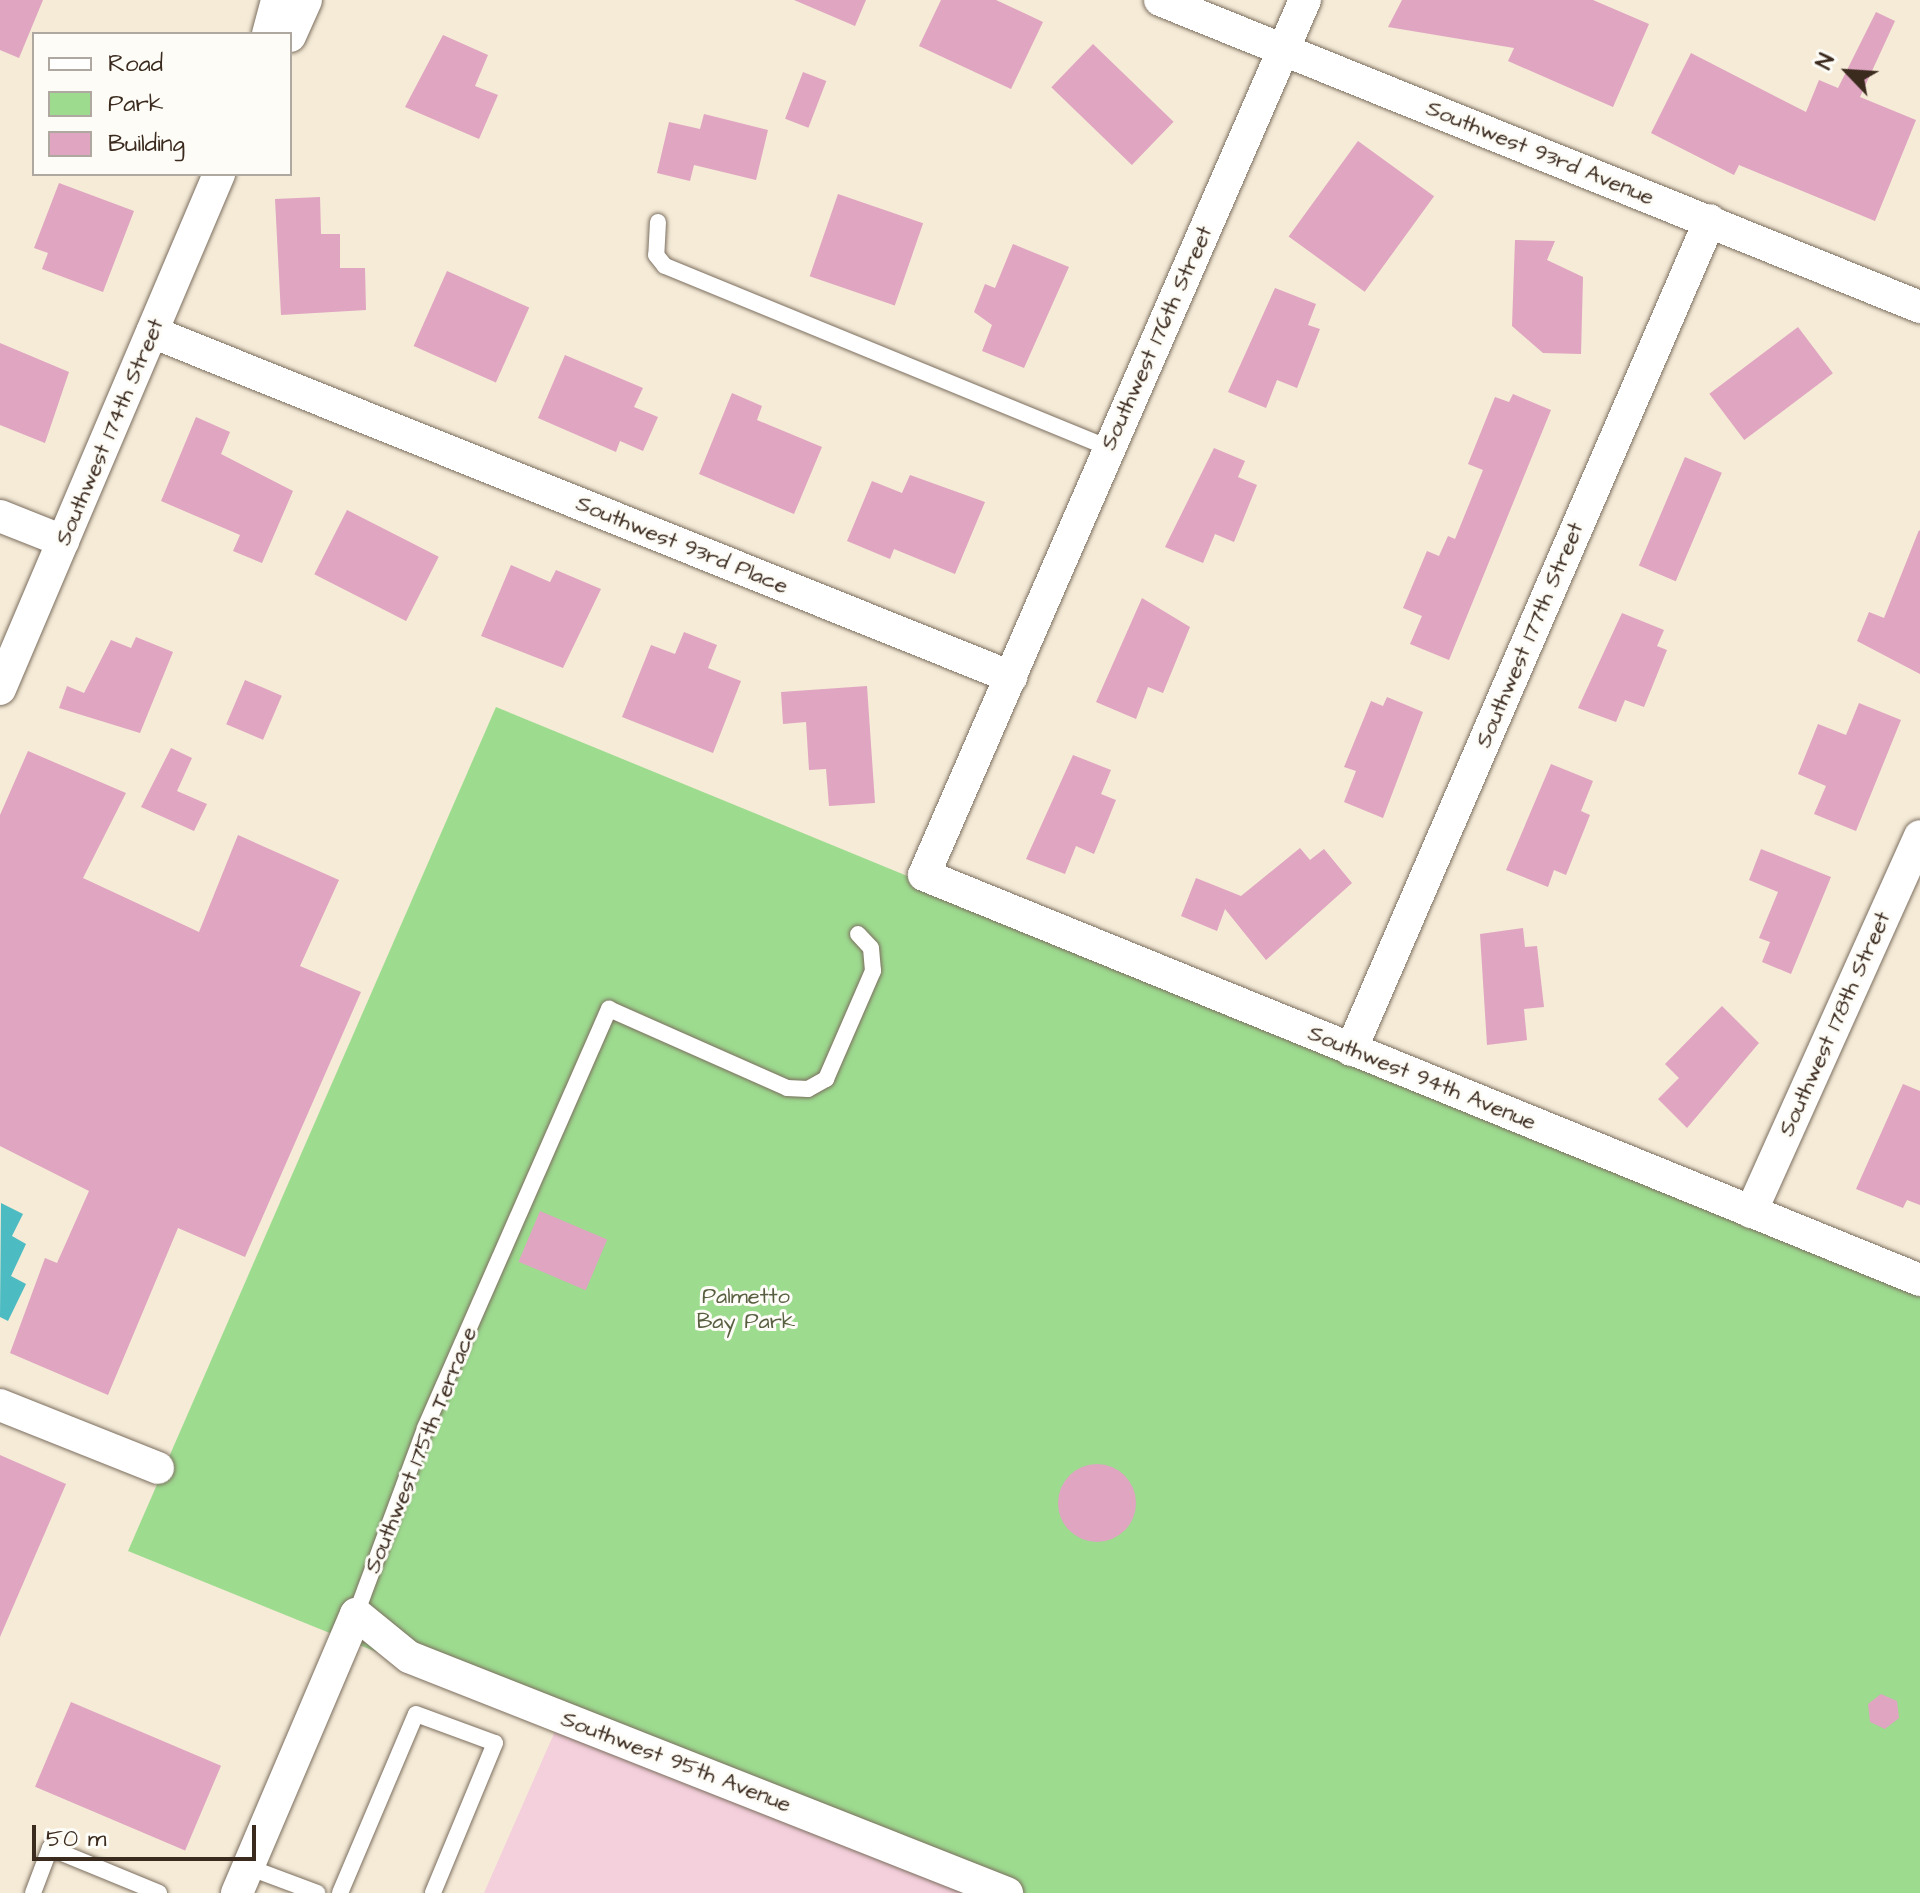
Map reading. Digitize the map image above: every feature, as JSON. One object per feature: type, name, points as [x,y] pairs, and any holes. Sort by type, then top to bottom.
[{"type":"street","points":[[269,32],[277,0]]},
{"type":"street","points":[[292,32],[306,0]]},
{"type":"street","name":"Southwest 93rd Avenue","points":[[1160,0],[1920,307]]},
{"type":"street","name":"Southwest 176th Street","points":[[1011,677],[1305,0]]},
{"type":"street","name":"Southwest 174th Street","points":[[0,689],[218,176]]},
{"type":"street","name":"Southwest 177th Street","points":[[1351,1050],[1710,220]]},
{"type":"street","name":"Southwest 93rd Place","points":[[152,332],[1011,677]]},
{"type":"street","points":[[0,516],[63,541]]},
{"type":"street","name":"Southwest 94th Avenue","points":[[1011,677],[924,875],[1920,1280]]},
{"type":"street","name":"Southwest 178th Street","points":[[1751,1212],[1920,836]]},
{"type":"street","points":[[0,1405],[158,1468]]},
{"type":"street","name":"Southwest 175th Terrace","points":[[242,1880],[356,1614]]},
{"type":"street","name":"Southwest 95th Avenue","points":[[356,1614],[409,1657],[1007,1893]]},
{"type":"lane","points":[[658,222],[656,255],[665,266],[1109,448]]},
{"type":"lane","name":"Southwest 175th Terrace","points":[[356,1614],[425,1428],[609,1009],[787,1088],[808,1089],[826,1079],[873,971],[871,948],[858,934]]},
{"type":"lane","points":[[340,1893],[416,1714],[495,1743],[433,1893]]},
{"type":"lane","points":[[33,1893],[50,1848],[151,1891]]},
{"type":"lane","points":[[242,1880],[317,1893]]},
{"type":"shaded area","points":[[556,1729],[969,1893],[484,1893]]},
{"type":"green space","name":"Palmetto Bay Park","points":[[496,707],[1920,1292],[1920,1893],[969,1893],[128,1551]]},
{"type":"water","points":[[1,1203],[23,1214],[12,1236],[26,1244],[11,1276],[26,1284],[8,1321],[0,1317]]},
{"type":"building","points":[[0,0],[43,0],[19,58],[0,50]]},
{"type":"building","points":[[794,0],[866,0],[855,26]]},
{"type":"building","points":[[941,0],[996,0],[1043,22],[1011,89],[919,46]]},
{"type":"building","points":[[1402,0],[1593,0],[1649,24],[1613,107],[1508,61],[1514,48],[1388,27]]},
{"type":"building","points":[[1876,12],[1895,21],[1860,97],[1916,120],[1875,221],[1739,165],[1734,175],[1651,133],[1691,53],[1806,112],[1819,80],[1838,88]]},
{"type":"building","points":[[443,35],[488,55],[475,86],[498,95],[479,139],[405,107]]},
{"type":"building","points":[[1093,44],[1174,122],[1132,165],[1051,87]]},
{"type":"building","points":[[803,72],[826,81],[808,128],[785,119]]},
{"type":"building","points":[[704,114],[768,130],[756,180],[694,165],[690,181],[657,173],[669,122],[700,129]]},
{"type":"building","points":[[1358,141],[1434,196],[1365,292],[1289,236]]},
{"type":"building","points":[[59,183],[134,211],[103,292],[42,269],[48,253],[34,248]]},
{"type":"building","points":[[838,194],[923,223],[895,306],[810,276]]},
{"type":"building","points":[[320,197],[321,234],[340,234],[340,268],[365,268],[366,310],[281,315],[275,199]]},
{"type":"building","points":[[1515,240],[1555,241],[1547,260],[1583,277],[1581,354],[1543,353],[1512,326]]},
{"type":"building","points":[[1013,244],[1069,267],[1024,368],[982,351],[992,325],[974,312],[985,284],[995,288]]},
{"type":"building","points":[[447,271],[529,308],[496,383],[414,346]]},
{"type":"building","points":[[1275,288],[1316,304],[1308,325],[1320,329],[1297,388],[1277,380],[1266,408],[1228,392]]},
{"type":"building","points":[[1798,327],[1833,373],[1744,440],[1709,394]]},
{"type":"building","points":[[0,343],[69,372],[45,443],[0,425]]},
{"type":"building","points":[[565,355],[643,388],[634,407],[658,417],[643,451],[620,441],[616,452],[538,418]]},
{"type":"building","points":[[732,393],[762,406],[757,420],[822,447],[794,514],[699,474]]},
{"type":"building","points":[[1513,394],[1551,410],[1449,660],[1410,644],[1422,616],[1403,608],[1427,551],[1439,556],[1448,536],[1455,539],[1483,470],[1468,464],[1495,397],[1509,402]]},
{"type":"building","points":[[196,417],[230,432],[221,454],[293,491],[262,563],[233,551],[240,535],[161,501]]},
{"type":"building","points":[[1214,448],[1245,461],[1238,477],[1257,485],[1234,542],[1215,534],[1203,563],[1165,547]]},
{"type":"building","points":[[1685,457],[1722,473],[1676,581],[1639,566]]},
{"type":"building","points":[[910,475],[985,502],[955,574],[894,549],[890,559],[847,541],[872,481],[902,493]]},
{"type":"building","points":[[347,510],[439,557],[406,621],[314,574]]},
{"type":"building","points":[[1919,530],[1920,674],[1857,641],[1869,612],[1884,618]]},
{"type":"building","points":[[511,565],[550,582],[556,570],[601,589],[563,668],[481,636]]},
{"type":"building","points":[[1142,598],[1190,627],[1163,693],[1148,687],[1136,719],[1096,702]]},
{"type":"building","points":[[1622,613],[1664,630],[1657,646],[1667,650],[1644,707],[1625,700],[1616,722],[1578,708]]},
{"type":"building","points":[[684,632],[717,645],[708,668],[741,681],[713,753],[622,717],[651,645],[675,654]]},
{"type":"building","points":[[136,637],[173,652],[140,733],[59,708],[67,686],[84,693],[111,640],[131,648]]},
{"type":"building","points":[[245,680],[282,696],[263,740],[226,724]]},
{"type":"building","points":[[867,686],[875,803],[829,806],[826,769],[809,770],[806,722],[783,724],[781,692]]},
{"type":"building","points":[[1387,697],[1423,712],[1383,818],[1344,802],[1356,771],[1344,767],[1371,701],[1383,706]]},
{"type":"building","points":[[1859,703],[1901,720],[1856,831],[1814,814],[1826,786],[1798,774],[1818,724],[1846,735]]},
{"type":"building","points":[[171,748],[192,758],[177,791],[207,804],[194,831],[141,807]]},
{"type":"building","points":[[28,751],[126,793],[83,878],[199,932],[238,835],[339,880],[300,966],[361,992],[245,1257],[178,1228],[108,1395],[10,1353],[45,1258],[57,1263],[89,1191],[0,1146],[0,815]]},
{"type":"building","points":[[1073,755],[1111,770],[1101,794],[1116,800],[1094,854],[1076,846],[1065,874],[1026,859]]},
{"type":"building","points":[[1551,764],[1593,781],[1581,811],[1590,815],[1566,875],[1554,870],[1548,887],[1506,870]]},
{"type":"building","points":[[1300,848],[1310,860],[1324,849],[1352,883],[1266,960],[1225,909],[1217,931],[1181,916],[1196,878],[1241,896]]},
{"type":"building","points":[[1761,849],[1831,877],[1791,974],[1762,962],[1770,942],[1759,938],[1778,892],[1749,880]]},
{"type":"building","points":[[1523,928],[1525,947],[1537,946],[1544,1007],[1524,1009],[1527,1040],[1487,1045],[1480,934]]},
{"type":"building","points":[[1722,1006],[1759,1043],[1687,1128],[1658,1099],[1679,1078],[1665,1064]]},
{"type":"building","points":[[1903,1084],[1920,1091],[1920,1205],[1907,1200],[1903,1208],[1856,1189]]},
{"type":"building","points":[[540,1211],[607,1240],[586,1290],[519,1262]]},
{"type":"building","points":[[0,1455],[66,1484],[0,1637]]},
{"type":"building","points":[[1097,1464],[1112,1467],[1125,1475],[1133,1488],[1136,1503],[1133,1518],[1125,1531],[1112,1539],[1097,1542],[1082,1539],[1069,1531],[1061,1518],[1058,1503],[1061,1488],[1069,1475],[1082,1467]]},
{"type":"building","points":[[1881,1694],[1897,1701],[1899,1718],[1885,1729],[1870,1722],[1868,1704]]},
{"type":"building","points":[[71,1702],[221,1766],[185,1850],[35,1787]]}]
